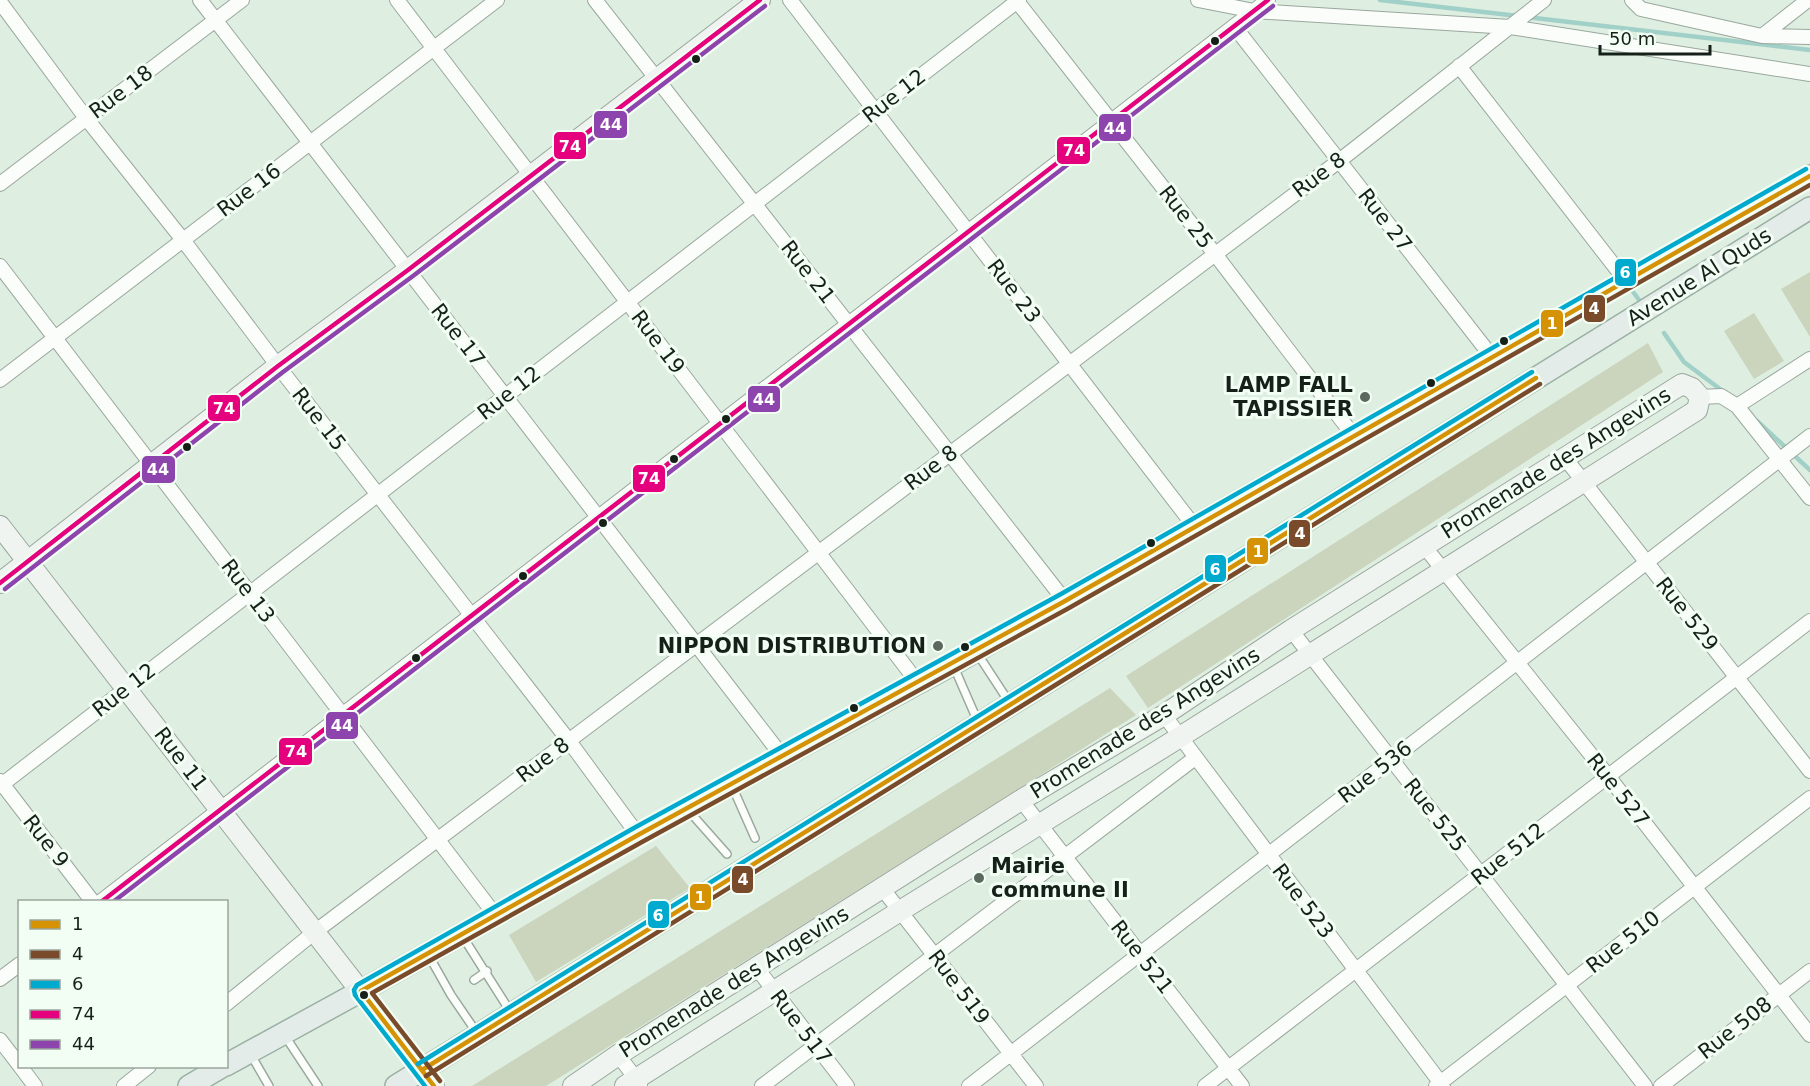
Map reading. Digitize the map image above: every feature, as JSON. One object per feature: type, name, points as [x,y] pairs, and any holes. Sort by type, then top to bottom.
[{"type":"main road","name":"Avenue Al Quds","points":[[228,1063],[362,991],[687,808],[953,664],[1810,176]]},
{"type":"main road","name":"Avenue Al Quds","points":[[396,1086],[428,1078],[478,1035],[708,892],[786,838],[1011,705],[1810,208]]},
{"type":"main road","name":"Avenue Al Quds","points":[[189,1086],[219,1068]]},
{"type":"street","name":"Rue 17","points":[[200,0],[782,756]]},
{"type":"street","name":"Rue 18","points":[[0,184],[242,0]]},
{"type":"street","name":"Rue 19","points":[[397,0],[918,683]]},
{"type":"street","name":"Rue 16","points":[[0,380],[497,0]]},
{"type":"street","name":"Rue 21","points":[[595,0],[1065,601]]},
{"type":"street","points":[[0,584],[278,366],[657,81],[760,0]]},
{"type":"street","name":"Rue 23","points":[[790,0],[1194,526]]},
{"type":"street","name":"Rue 12","points":[[1,783],[1017,0]]},
{"type":"street","name":"Rue 25","points":[[1017,0],[1353,435]]},
{"type":"street","points":[[1198,0],[1254,11],[1510,27],[1810,74]]},
{"type":"street","points":[[103,900],[1268,0]]},
{"type":"street","name":"Rue 8","points":[[228,1002],[316,931],[437,839],[1339,161],[1544,0]]},
{"type":"street","points":[[1632,0],[1641,9],[1762,36],[1810,37]]},
{"type":"street","points":[[1762,36],[1808,0]]},
{"type":"street","name":"Rue 15","points":[[0,2],[86,118],[183,240],[569,741],[638,835]]},
{"type":"street","name":"Rue 27","points":[[1234,27],[1492,357]]},
{"type":"street","points":[[1459,66],[1626,281]]},
{"type":"street","name":"Rue 13","points":[[0,266],[496,916]]},
{"type":"street","points":[[1737,406],[1810,359]]},
{"type":"street","name":"Promenade des Angevins","points":[[573,1086],[756,967],[1022,800],[1164,715],[1291,630],[1682,384],[1692,388],[1700,397],[1697,411],[900,911],[634,1084]]},
{"type":"street","points":[[1700,397],[1721,396],[1737,406],[1810,498]]},
{"type":"street","name":"Rue 536","points":[[969,1086],[1810,436]]},
{"type":"street","name":"Rue 529","points":[[1565,458],[1810,771]]},
{"type":"street","name":"Rue 11","points":[[0,526],[428,1078]]},
{"type":"street","name":"Rue 527","points":[[1424,546],[1608,776],[1810,1035]]},
{"type":"street","name":"Rue 512","points":[[1205,1086],[1810,621]]},
{"type":"street","name":"Rue 525","points":[[1291,630],[1645,1086]]},
{"type":"street","name":"Rue 523","points":[[1164,715],[1440,1085]]},
{"type":"street","points":[[762,1086],[1195,758]]},
{"type":"street","name":"Rue 9","points":[[1,783],[91,900]]},
{"type":"street","name":"Rue 510","points":[[1440,1085],[1810,798]]},
{"type":"street","name":"Rue 521","points":[[1022,800],[1242,1086]]},
{"type":"street","name":"Rue 519","points":[[882,888],[1036,1086]]},
{"type":"street","points":[[0,979],[18,966]]},
{"type":"street","name":"Rue 517","points":[[756,967],[847,1086]]},
{"type":"street","name":"Rue 508","points":[[1661,1086],[1810,971]]},
{"type":"street","points":[[0,1040],[18,1063]]},
{"type":"street","points":[[618,1055],[634,1084]]},
{"type":"street","points":[[22,1068],[35,1086]]},
{"type":"street","points":[[124,1086],[146,1068]]},
{"type":"lane","points":[[976,651],[1011,705]]},
{"type":"lane","points":[[953,664],[965,685],[979,724]]},
{"type":"lane","points":[[981,678],[990,674]]},
{"type":"lane","points":[[731,784],[755,838]]},
{"type":"lane","points":[[687,808],[727,854]]},
{"type":"lane","points":[[708,892],[717,872]]},
{"type":"lane","points":[[462,935],[487,971],[512,1014]]},
{"type":"lane","points":[[428,954],[451,995],[478,1035]]},
{"type":"lane","points":[[474,980],[487,971]]},
{"type":"lane","points":[[451,995],[458,990]]},
{"type":"lane","points":[[284,1034],[318,1086]]},
{"type":"lane","points":[[250,1053],[269,1086]]},
{"type":"green space","points":[[1810,272],[1810,337],[1781,289]]},
{"type":"green space","points":[[1754,313],[1784,361],[1754,379],[1724,331]]},
{"type":"green space","points":[[1648,343],[1663,372],[1148,708],[1126,676]]},
{"type":"green space","points":[[1110,688],[1136,715],[546,1086],[472,1086]]},
{"type":"green space","points":[[656,846],[690,888],[536,982],[509,935]]},
{"type":"waterway","points":[[1380,0],[1518,16]]},
{"type":"waterway","points":[[1526,17],[1810,50]]},
{"type":"waterway","points":[[1631,289],[1642,304]]},
{"type":"waterway","points":[[1664,333],[1684,362],[1724,392]]},
{"type":"waterway","points":[[1757,421],[1810,470]]},
{"type":"transit line","name":"74","points":[[0,583],[278,366],[408,270],[760,0]]},
{"type":"transit line","name":"74","points":[[104,900],[1268,0]]},
{"type":"transit line","name":"44","points":[[5,589],[283,372],[413,276],[765,6]]},
{"type":"transit line","name":"44","points":[[116,900],[1273,6]]},
{"type":"transit line","name":"6","points":[[425,1086],[355,995],[354,990],[357,985],[634,828],[1061,594],[1806,169]]},
{"type":"transit line","name":"1","points":[[434,1086],[361,991],[638,835],[1065,601],[1810,176]]},
{"type":"transit line","name":"4","points":[[440,1081],[372,993],[1069,608],[1810,185]]},
{"type":"transit line","name":"6","points":[[418,1064],[1532,372]]},
{"type":"transit line","name":"1","points":[[422,1070],[1536,378]]},
{"type":"transit line","name":"4","points":[[426,1076],[1540,384]]},
{"type":"place","name":"LAMP FALL TAPISSIER","points":[[1365,397]]},
{"type":"place","name":"NIPPON DISTRIBUTION","points":[[938,646]]},
{"type":"place","name":"Mairie commune II","points":[[979,878]]}]
